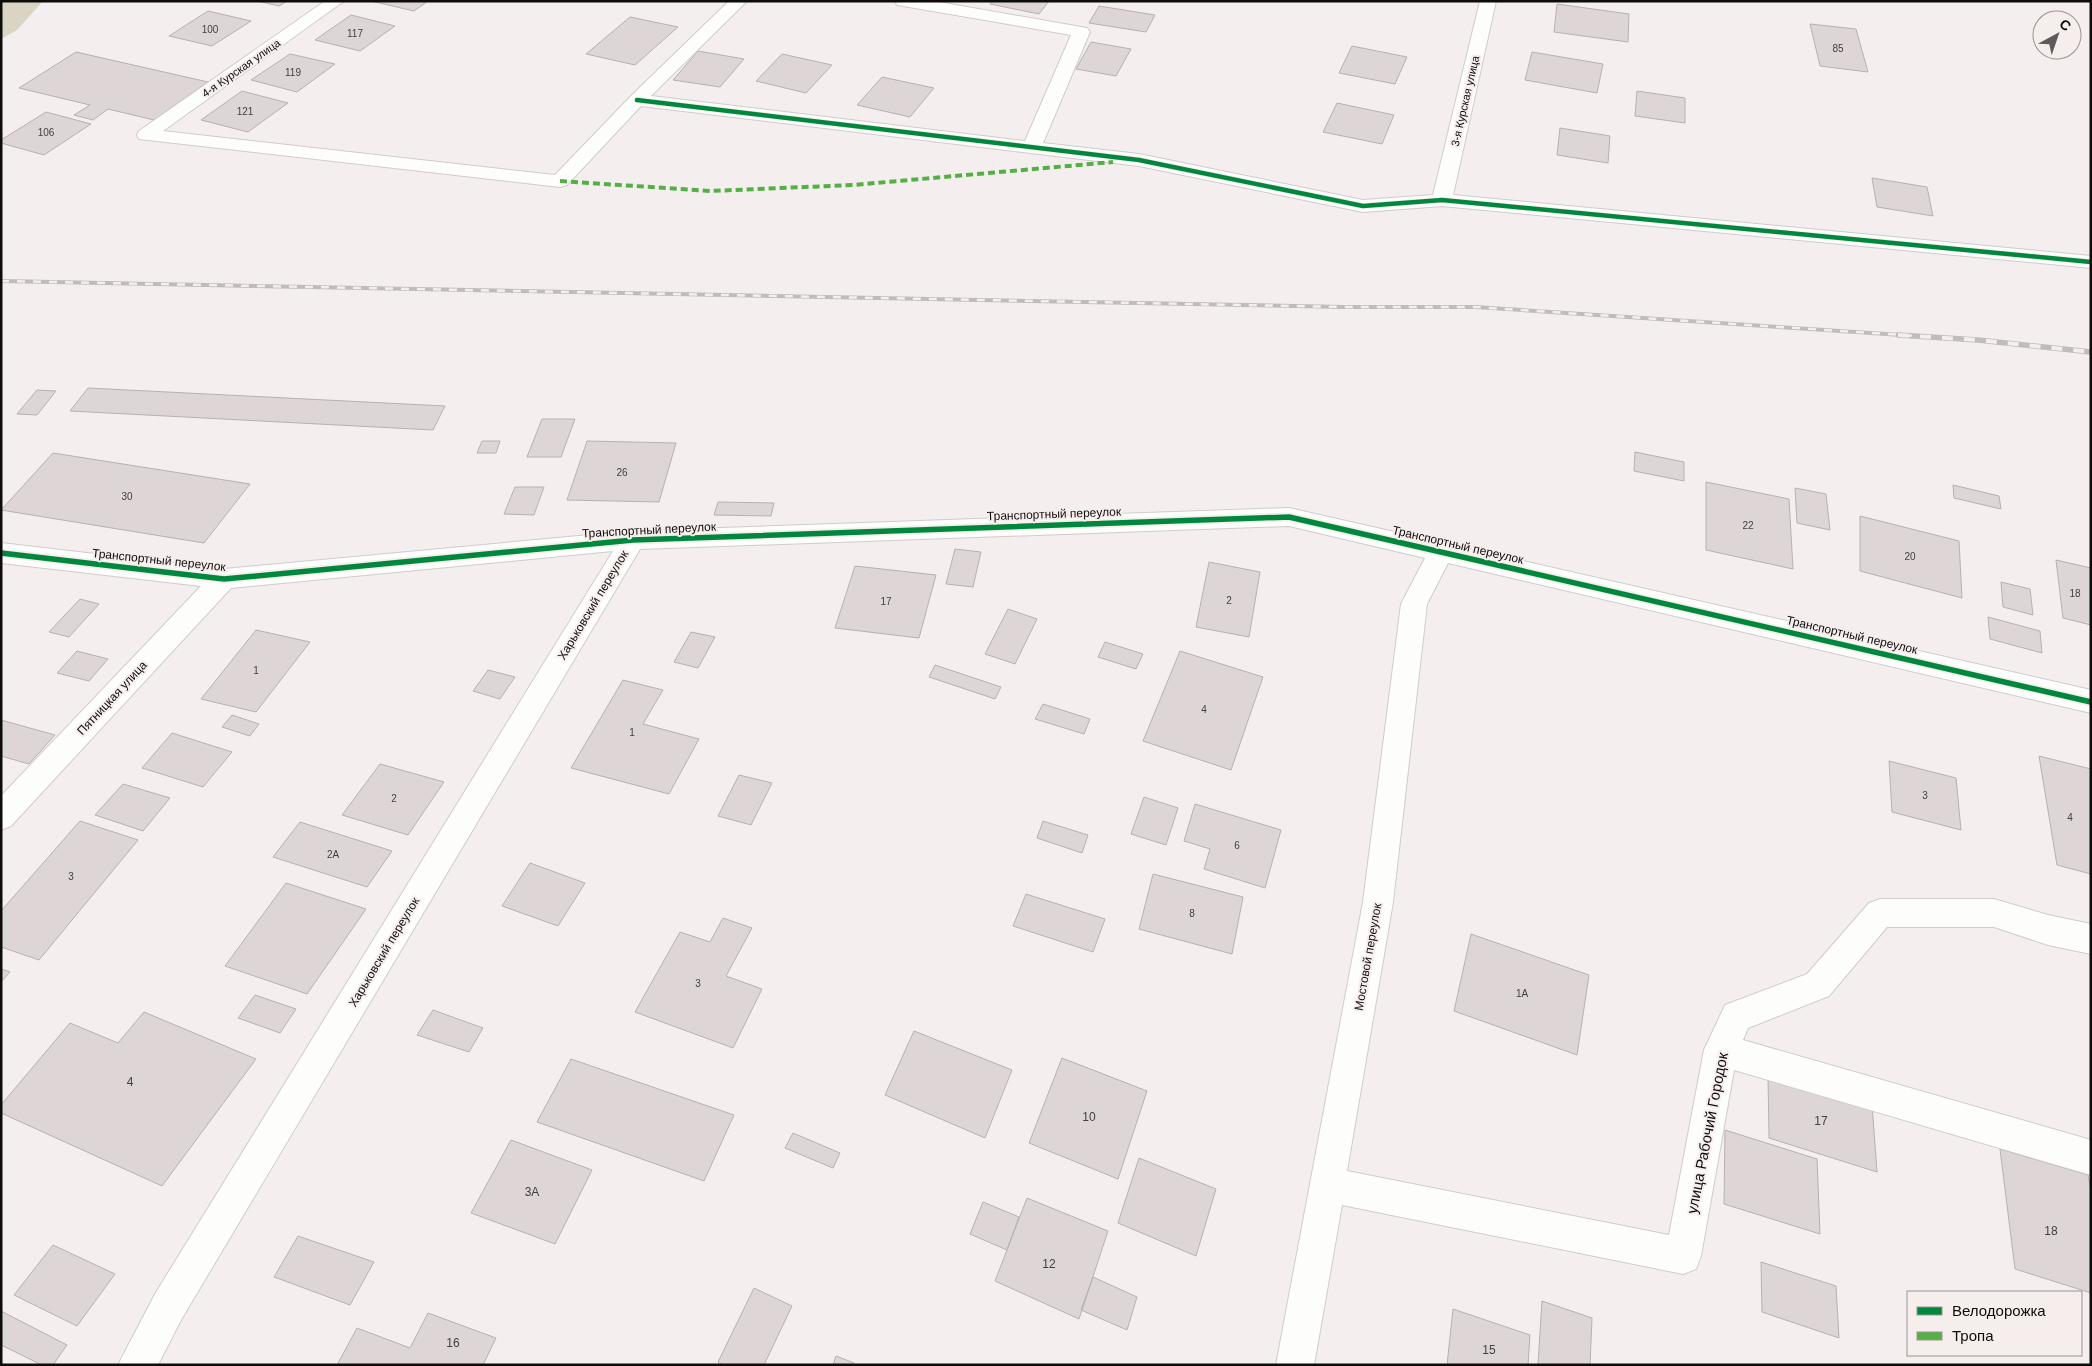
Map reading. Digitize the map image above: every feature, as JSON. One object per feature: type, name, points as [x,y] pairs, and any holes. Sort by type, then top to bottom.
[{"type":"street","name":"4-я Курская улица","points":[[336,1],[146,135],[560,181],[638,100]]},
{"type":"street","points":[[638,100],[738,1]]},
{"type":"street","points":[[903,1],[1082,32],[1032,147]]},
{"type":"street","name":"3-я Курская улица","points":[[1442,200],[1488,1]]},
{"type":"street","points":[[638,100],[1139,160],[1363,206],[1442,200],[2091,262]]},
{"type":"street","name":"Транспортный переулок","points":[[1,553],[224,579],[633,540],[1289,517],[2091,702]]},
{"type":"street","name":"Харьковский переулок","points":[[137,1365],[168,1308],[633,540]]},
{"type":"street","name":"Мостовой переулок","points":[[1295,1365],[1378,902],[1414,604],[1441,552]]},
{"type":"street","name":"Пятницкая улица","points":[[1,817],[224,579]]},
{"type":"street","name":"улица Рабочий Городок","points":[[1328,1185],[1683,1256],[1721,1050],[1737,1016],[1818,985],[1880,913],[1994,913],[2048,930],[2091,939]]},
{"type":"street","points":[[1721,1050],[2091,1158]]},
{"type":"shaded area","points":[[1,1],[43,1],[17,30],[1,39]]},
{"type":"building","points":[[257,1],[287,1],[279,6]]},
{"type":"building","points":[[371,1],[428,1],[414,11]]},
{"type":"building","points":[[992,1],[1049,1],[1039,14],[990,4]]},
{"type":"building","points":[[1557,4],[1629,14],[1628,42],[1554,32]]},
{"type":"building","points":[[1099,6],[1155,15],[1146,32],[1089,23]]},
{"type":"building","points":[[208,11],[251,21],[212,46],[169,36]]},
{"type":"building","points":[[351,15],[395,26],[360,51],[315,40]]},
{"type":"building","points":[[630,17],[678,27],[635,65],[586,54]]},
{"type":"building","points":[[1810,24],[1856,29],[1868,72],[1820,66]]},
{"type":"building","points":[[1091,42],[1131,49],[1116,76],[1076,69]]},
{"type":"building","points":[[1352,46],[1407,57],[1395,84],[1339,73]]},
{"type":"building","points":[[698,51],[744,59],[720,87],[673,80]]},
{"type":"building","points":[[76,52],[208,82],[154,120],[108,109],[93,120],[74,115],[90,105],[19,88]]},
{"type":"building","points":[[1532,52],[1603,64],[1597,93],[1525,80]]},
{"type":"building","points":[[290,54],[335,64],[297,92],[251,80]]},
{"type":"building","points":[[782,54],[832,65],[806,93],[756,81]]},
{"type":"building","points":[[882,77],[934,88],[910,117],[857,105]]},
{"type":"building","points":[[242,91],[288,103],[248,132],[201,120]]},
{"type":"building","points":[[1637,91],[1685,98],[1685,123],[1635,116]]},
{"type":"building","points":[[1337,103],[1394,115],[1382,144],[1323,132]]},
{"type":"building","points":[[46,112],[91,124],[44,155],[1,143],[1,140]]},
{"type":"building","points":[[1560,128],[1610,136],[1608,163],[1557,155]]},
{"type":"building","points":[[1872,178],[1927,187],[1933,216],[1877,207]]},
{"type":"building","points":[[88,388],[445,406],[433,430],[70,411]]},
{"type":"building","points":[[37,390],[56,391],[37,415],[17,414]]},
{"type":"building","points":[[542,419],[575,419],[561,457],[527,457]]},
{"type":"building","points":[[482,441],[500,441],[496,453],[477,453]]},
{"type":"building","points":[[587,441],[676,443],[659,502],[567,500]]},
{"type":"building","points":[[1635,452],[1684,462],[1684,481],[1634,471]]},
{"type":"building","points":[[53,453],[250,484],[204,543],[1,510]]},
{"type":"building","points":[[1706,482],[1789,499],[1793,569],[1706,550]]},
{"type":"building","points":[[1953,485],[1999,496],[2001,509],[1954,498]]},
{"type":"building","points":[[515,487],[544,487],[534,515],[504,514]]},
{"type":"building","points":[[1795,488],[1826,494],[1830,530],[1797,523]]},
{"type":"building","points":[[718,502],[774,503],[771,516],[714,515]]},
{"type":"building","points":[[1860,516],[1959,541],[1962,598],[1860,571]]},
{"type":"building","points":[[955,549],[981,552],[973,587],[946,584]]},
{"type":"building","points":[[2056,560],[2091,568],[2091,625],[2063,618]]},
{"type":"building","points":[[1209,562],[1260,572],[1249,637],[1196,627]]},
{"type":"building","points":[[855,566],[936,575],[919,638],[835,628]]},
{"type":"building","points":[[2001,582],[2030,589],[2033,615],[2003,607]]},
{"type":"building","points":[[80,599],[99,604],[69,637],[49,632]]},
{"type":"building","points":[[1008,609],[1037,619],[1015,664],[985,654]]},
{"type":"building","points":[[1988,617],[2040,631],[2042,653],[1990,639]]},
{"type":"building","points":[[256,630],[310,642],[256,712],[201,699]]},
{"type":"building","points":[[691,632],[715,637],[698,668],[674,662]]},
{"type":"building","points":[[1105,642],[1143,654],[1136,669],[1098,657]]},
{"type":"building","points":[[77,651],[108,659],[89,681],[57,673]]},
{"type":"building","points":[[1180,651],[1263,677],[1231,770],[1143,741]]},
{"type":"building","points":[[935,665],[1001,687],[995,699],[929,677]]},
{"type":"building","points":[[488,670],[515,677],[500,699],[473,691]]},
{"type":"building","points":[[623,680],[663,690],[643,724],[699,739],[669,794],[571,768]]},
{"type":"building","points":[[1043,704],[1090,719],[1084,734],[1035,719]]},
{"type":"building","points":[[232,715],[259,724],[250,736],[222,727]]},
{"type":"building","points":[[1,720],[55,735],[29,764],[1,756]]},
{"type":"building","points":[[172,733],[232,752],[203,787],[142,768]]},
{"type":"building","points":[[2039,756],[2091,769],[2091,874],[2057,865]]},
{"type":"building","points":[[1889,761],[1956,778],[1961,830],[1892,812]]},
{"type":"building","points":[[380,764],[444,782],[408,835],[342,815]]},
{"type":"building","points":[[739,775],[772,783],[751,825],[718,816]]},
{"type":"building","points":[[123,784],[170,798],[143,831],[95,815]]},
{"type":"building","points":[[1144,797],[1178,808],[1166,845],[1131,834]]},
{"type":"building","points":[[1195,804],[1281,830],[1265,888],[1204,869],[1210,849],[1184,841]]},
{"type":"building","points":[[80,821],[138,840],[39,960],[1,947],[1,911]]},
{"type":"building","points":[[1043,821],[1088,835],[1082,853],[1037,838]]},
{"type":"building","points":[[300,822],[392,851],[367,887],[273,857]]},
{"type":"building","points":[[530,863],[585,883],[558,926],[502,906]]},
{"type":"building","points":[[1153,874],[1243,897],[1232,954],[1139,929]]},
{"type":"building","points":[[286,883],[366,909],[307,994],[225,966]]},
{"type":"building","points":[[1026,894],[1105,919],[1093,952],[1013,926]]},
{"type":"building","points":[[723,918],[752,928],[726,976],[762,989],[733,1048],[635,1012],[680,932],[710,942]]},
{"type":"building","points":[[1471,934],[1589,975],[1577,1055],[1454,1011]]},
{"type":"building","points":[[1,969],[10,972],[1,982]]},
{"type":"building","points":[[255,995],[296,1009],[280,1033],[238,1018]]},
{"type":"building","points":[[433,1010],[483,1028],[469,1052],[417,1035]]},
{"type":"building","points":[[144,1012],[256,1059],[162,1186],[1,1113],[1,1105],[70,1023],[118,1043]]},
{"type":"building","points":[[914,1031],[1012,1070],[985,1138],[885,1095]]},
{"type":"building","points":[[1062,1058],[1147,1091],[1118,1179],[1029,1143]]},
{"type":"building","points":[[571,1059],[734,1115],[704,1181],[537,1122]]},
{"type":"building","points":[[1768,1073],[1872,1104],[1877,1172],[1769,1138]]},
{"type":"building","points":[[1725,1130],[1817,1159],[1820,1234],[1724,1204]]},
{"type":"building","points":[[793,1133],[840,1153],[833,1168],[785,1148]]},
{"type":"building","points":[[511,1140],[592,1170],[555,1244],[471,1213]]},
{"type":"building","points":[[2000,1149],[2088,1175],[2091,1192],[2091,1293],[2015,1269]]},
{"type":"building","points":[[1139,1158],[1216,1189],[1196,1256],[1118,1223]]},
{"type":"building","points":[[1027,1198],[1108,1231],[1079,1319],[995,1281]]},
{"type":"building","points":[[983,1202],[1019,1217],[1007,1250],[970,1234]]},
{"type":"building","points":[[298,1236],[374,1262],[350,1305],[274,1277]]},
{"type":"building","points":[[53,1245],[115,1274],[77,1326],[14,1295]]},
{"type":"building","points":[[1761,1262],[1836,1286],[1839,1338],[1762,1312]]},
{"type":"building","points":[[1093,1277],[1137,1297],[1127,1330],[1081,1310]]},
{"type":"building","points":[[754,1288],[792,1306],[764,1365],[724,1365],[718,1362]]},
{"type":"building","points":[[1542,1301],[1592,1318],[1590,1365],[1538,1365]]},
{"type":"building","points":[[1453,1309],[1530,1335],[1528,1365],[1447,1365]]},
{"type":"building","points":[[1,1311],[67,1345],[53,1365],[42,1365],[1,1345]]},
{"type":"building","points":[[428,1313],[496,1338],[483,1365],[337,1365],[357,1328],[410,1348]]},
{"type":"building","points":[[836,1356],[854,1363],[853,1365],[833,1365]]},
{"type":"railway","points":[[1,281],[1344,307],[1475,307],[1917,336]]},
{"type":"railway","points":[[1898,335],[1978,340],[2091,352]]},
{"type":"marked path","points":[[560,181],[710,191],[853,185],[1113,162]]},
{"type":"cycle path","points":[[637,100],[1139,160],[1363,206],[1442,200],[2091,262]]},
{"type":"cycle path","points":[[1,553],[224,579],[633,540],[1289,517],[2091,702]]}]
